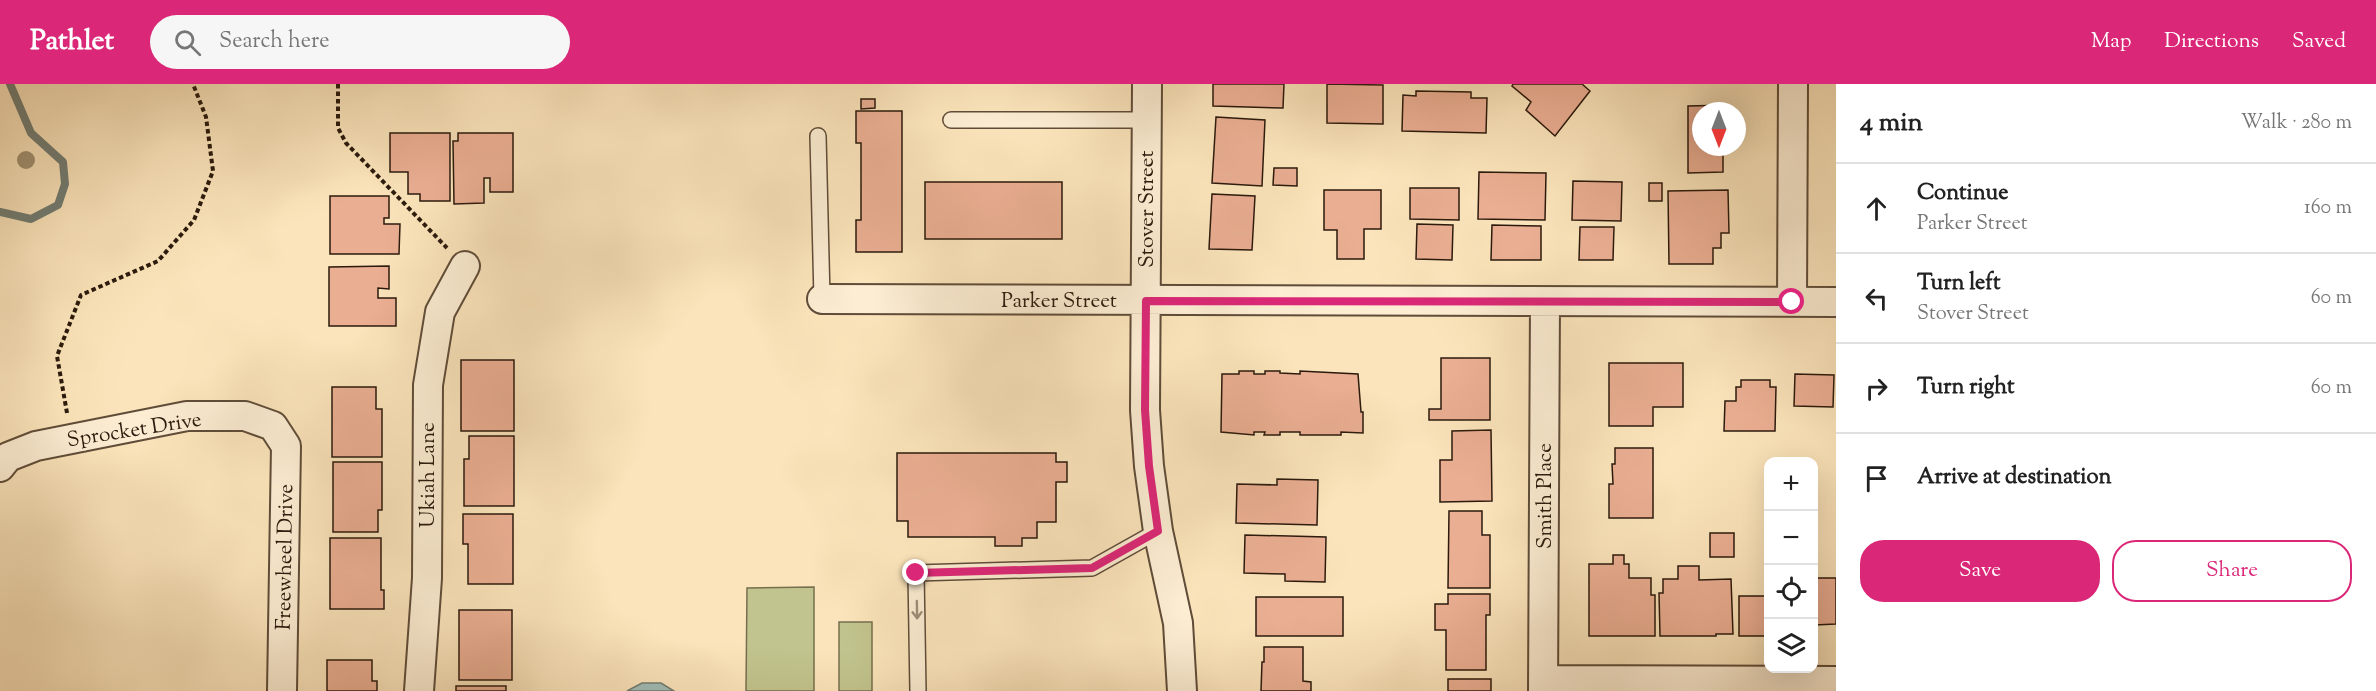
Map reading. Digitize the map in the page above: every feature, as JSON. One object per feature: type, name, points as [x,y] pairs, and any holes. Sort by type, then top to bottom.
[{"type":"street","name":"Stover Street","points":[[1148,84],[1145,410],[1149,466],[1158,531],[1178,623],[1182,691]]},
{"type":"street","points":[[1792,302],[1793,84]]},
{"type":"street","name":"Ukiah Lane","points":[[419,691],[427,578],[428,385],[441,312],[465,266]]},
{"type":"street","name":"Parker Street","points":[[822,299],[1836,302]]},
{"type":"street","name":"Smith Place","points":[[1543,686],[1545,302]]},
{"type":"street","name":"Sprocket Drive","points":[[0,467],[8,457],[36,446],[187,416],[245,416],[273,426]]},
{"type":"street","name":"Freewheel Drive","points":[[273,426],[286,446],[282,691]]},
{"type":"street","points":[[1543,686],[1836,681]]},
{"type":"lane","points":[[951,120],[1147,120]]},
{"type":"lane","points":[[819,136],[822,299]]},
{"type":"lane","points":[[918,691],[916,573],[1092,568],[1158,531]]},
{"type":"path","points":[[71,439],[57,356],[81,295],[158,261],[194,220],[213,171],[206,117],[192,84]]},
{"type":"path","points":[[338,84],[338,128],[346,143],[465,266]]},
{"type":"green space","points":[[814,587],[814,691],[746,691],[747,588]]},
{"type":"green space","points":[[839,622],[872,622],[872,691],[839,691]]},
{"type":"water","points":[[642,683],[661,683],[674,691],[627,691]]},
{"type":"building","points":[[1213,84],[1284,84],[1283,108],[1213,106]]},
{"type":"building","points":[[1327,84],[1383,85],[1383,124],[1327,123]]},
{"type":"building","points":[[1513,84],[1582,84],[1590,91],[1555,136],[1526,110],[1531,102],[1512,86]]},
{"type":"building","points":[[1416,91],[1471,92],[1471,98],[1487,98],[1486,133],[1402,131],[1403,95],[1416,96]]},
{"type":"building","points":[[861,99],[875,99],[875,108],[861,109]]},
{"type":"building","points":[[1688,106],[1692,106],[1692,156],[1723,156],[1723,172],[1688,173]]},
{"type":"building","points":[[856,111],[902,111],[902,252],[856,252],[856,220],[861,220],[861,143],[856,143]]},
{"type":"building","points":[[1216,117],[1265,120],[1262,186],[1212,183]]},
{"type":"building","points":[[390,133],[450,133],[450,201],[420,201],[420,194],[408,194],[408,172],[390,172]]},
{"type":"building","points":[[458,133],[513,133],[513,192],[490,192],[490,178],[484,178],[484,203],[454,204],[453,141],[458,141]]},
{"type":"building","points":[[1274,168],[1297,168],[1297,186],[1273,185]]},
{"type":"building","points":[[1479,172],[1546,173],[1545,220],[1478,219]]},
{"type":"building","points":[[1573,181],[1622,182],[1621,221],[1572,220]]},
{"type":"building","points":[[925,182],[1062,182],[1062,239],[925,239]]},
{"type":"building","points":[[1649,183],[1662,183],[1662,201],[1649,201]]},
{"type":"building","points":[[1410,188],[1459,188],[1459,220],[1410,219]]},
{"type":"building","points":[[1324,190],[1381,190],[1381,229],[1364,229],[1364,259],[1337,259],[1337,230],[1324,230]]},
{"type":"building","points":[[1728,190],[1729,233],[1721,233],[1721,248],[1713,248],[1713,264],[1669,264],[1668,191]]},
{"type":"building","points":[[1212,194],[1255,196],[1252,250],[1209,249]]},
{"type":"building","points":[[330,196],[389,196],[389,218],[384,218],[384,224],[400,224],[399,254],[330,254]]},
{"type":"building","points":[[1417,224],[1453,225],[1452,260],[1416,259]]},
{"type":"building","points":[[1492,225],[1541,226],[1541,260],[1491,260]]},
{"type":"building","points":[[1580,227],[1614,227],[1613,260],[1579,260]]},
{"type":"building","points":[[389,266],[389,289],[378,288],[378,298],[396,298],[396,326],[329,326],[329,267]]},
{"type":"building","points":[[1441,358],[1490,358],[1490,420],[1429,420],[1429,409],[1441,409]]},
{"type":"building","points":[[461,360],[514,360],[514,431],[461,431]]},
{"type":"building","points":[[1609,363],[1683,363],[1683,407],[1653,407],[1653,426],[1609,426]]},
{"type":"building","points":[[1239,371],[1254,371],[1254,374],[1280,371],[1280,373],[1300,374],[1300,371],[1358,374],[1363,433],[1300,435],[1300,432],[1280,432],[1280,435],[1264,435],[1265,432],[1254,432],[1254,435],[1221,432],[1222,374],[1239,374]]},
{"type":"building","points":[[1795,374],[1834,375],[1833,407],[1794,406]]},
{"type":"building","points":[[1741,380],[1770,380],[1770,387],[1776,387],[1775,431],[1724,431],[1725,401],[1736,401],[1736,387],[1741,387]]},
{"type":"building","points":[[332,387],[376,387],[376,409],[382,409],[382,457],[332,457]]},
{"type":"building","points":[[1491,430],[1492,501],[1440,502],[1440,460],[1452,460],[1452,431]]},
{"type":"building","points":[[469,436],[514,436],[514,506],[464,506],[464,459],[469,459]]},
{"type":"building","points":[[1615,448],[1653,448],[1653,518],[1609,518],[1609,484],[1613,484],[1612,464],[1615,464]]},
{"type":"building","points":[[897,453],[1056,453],[1056,462],[1067,462],[1067,482],[1056,482],[1056,522],[1037,522],[1037,538],[1022,538],[1022,546],[995,546],[995,537],[908,537],[908,521],[897,521]]},
{"type":"building","points":[[333,462],[382,462],[382,510],[378,510],[378,532],[333,532]]},
{"type":"building","points":[[1277,479],[1318,480],[1317,525],[1236,523],[1237,484],[1277,485]]},
{"type":"building","points":[[1449,511],[1482,511],[1482,535],[1490,535],[1490,588],[1448,588]]},
{"type":"building","points":[[463,514],[513,514],[513,584],[468,584],[468,544],[463,544]]},
{"type":"building","points":[[1710,533],[1734,533],[1734,557],[1710,557]]},
{"type":"building","points":[[1245,535],[1326,537],[1325,582],[1285,581],[1285,574],[1244,573]]},
{"type":"building","points":[[330,538],[381,538],[381,590],[384,590],[384,609],[330,609]]},
{"type":"building","points":[[1613,555],[1624,555],[1624,564],[1629,564],[1629,578],[1651,578],[1651,595],[1655,595],[1655,636],[1589,636],[1589,564],[1613,564]]},
{"type":"building","points":[[1678,566],[1699,566],[1699,580],[1731,579],[1733,634],[1660,636],[1659,593],[1663,593],[1663,579],[1678,579]]},
{"type":"building","points":[[1818,578],[1836,578],[1836,624],[1818,625]]},
{"type":"building","points":[[1448,594],[1490,594],[1490,615],[1486,615],[1486,670],[1446,670],[1446,630],[1435,630],[1435,604],[1448,604]]},
{"type":"building","points":[[1739,596],[1764,596],[1764,636],[1739,636]]},
{"type":"building","points":[[1256,597],[1343,597],[1343,636],[1256,636]]},
{"type":"building","points":[[459,610],[512,610],[512,680],[459,680]]},
{"type":"building","points":[[1264,647],[1303,647],[1303,681],[1311,682],[1311,691],[1261,691]]},
{"type":"building","points":[[327,660],[372,660],[372,681],[377,681],[377,691],[327,691]]},
{"type":"building","points":[[1448,679],[1491,679],[1491,691],[1448,691]]},
{"type":"building","points":[[456,686],[506,686],[506,691],[456,691]]},
{"type":"waterway","points":[[0,212],[31,219],[58,205],[65,184],[63,162],[31,133],[10,84]]},
{"type":"route","points":[[916,573],[1092,568],[1158,531],[1149,466],[1145,410],[1146,301],[1792,302]]}]
